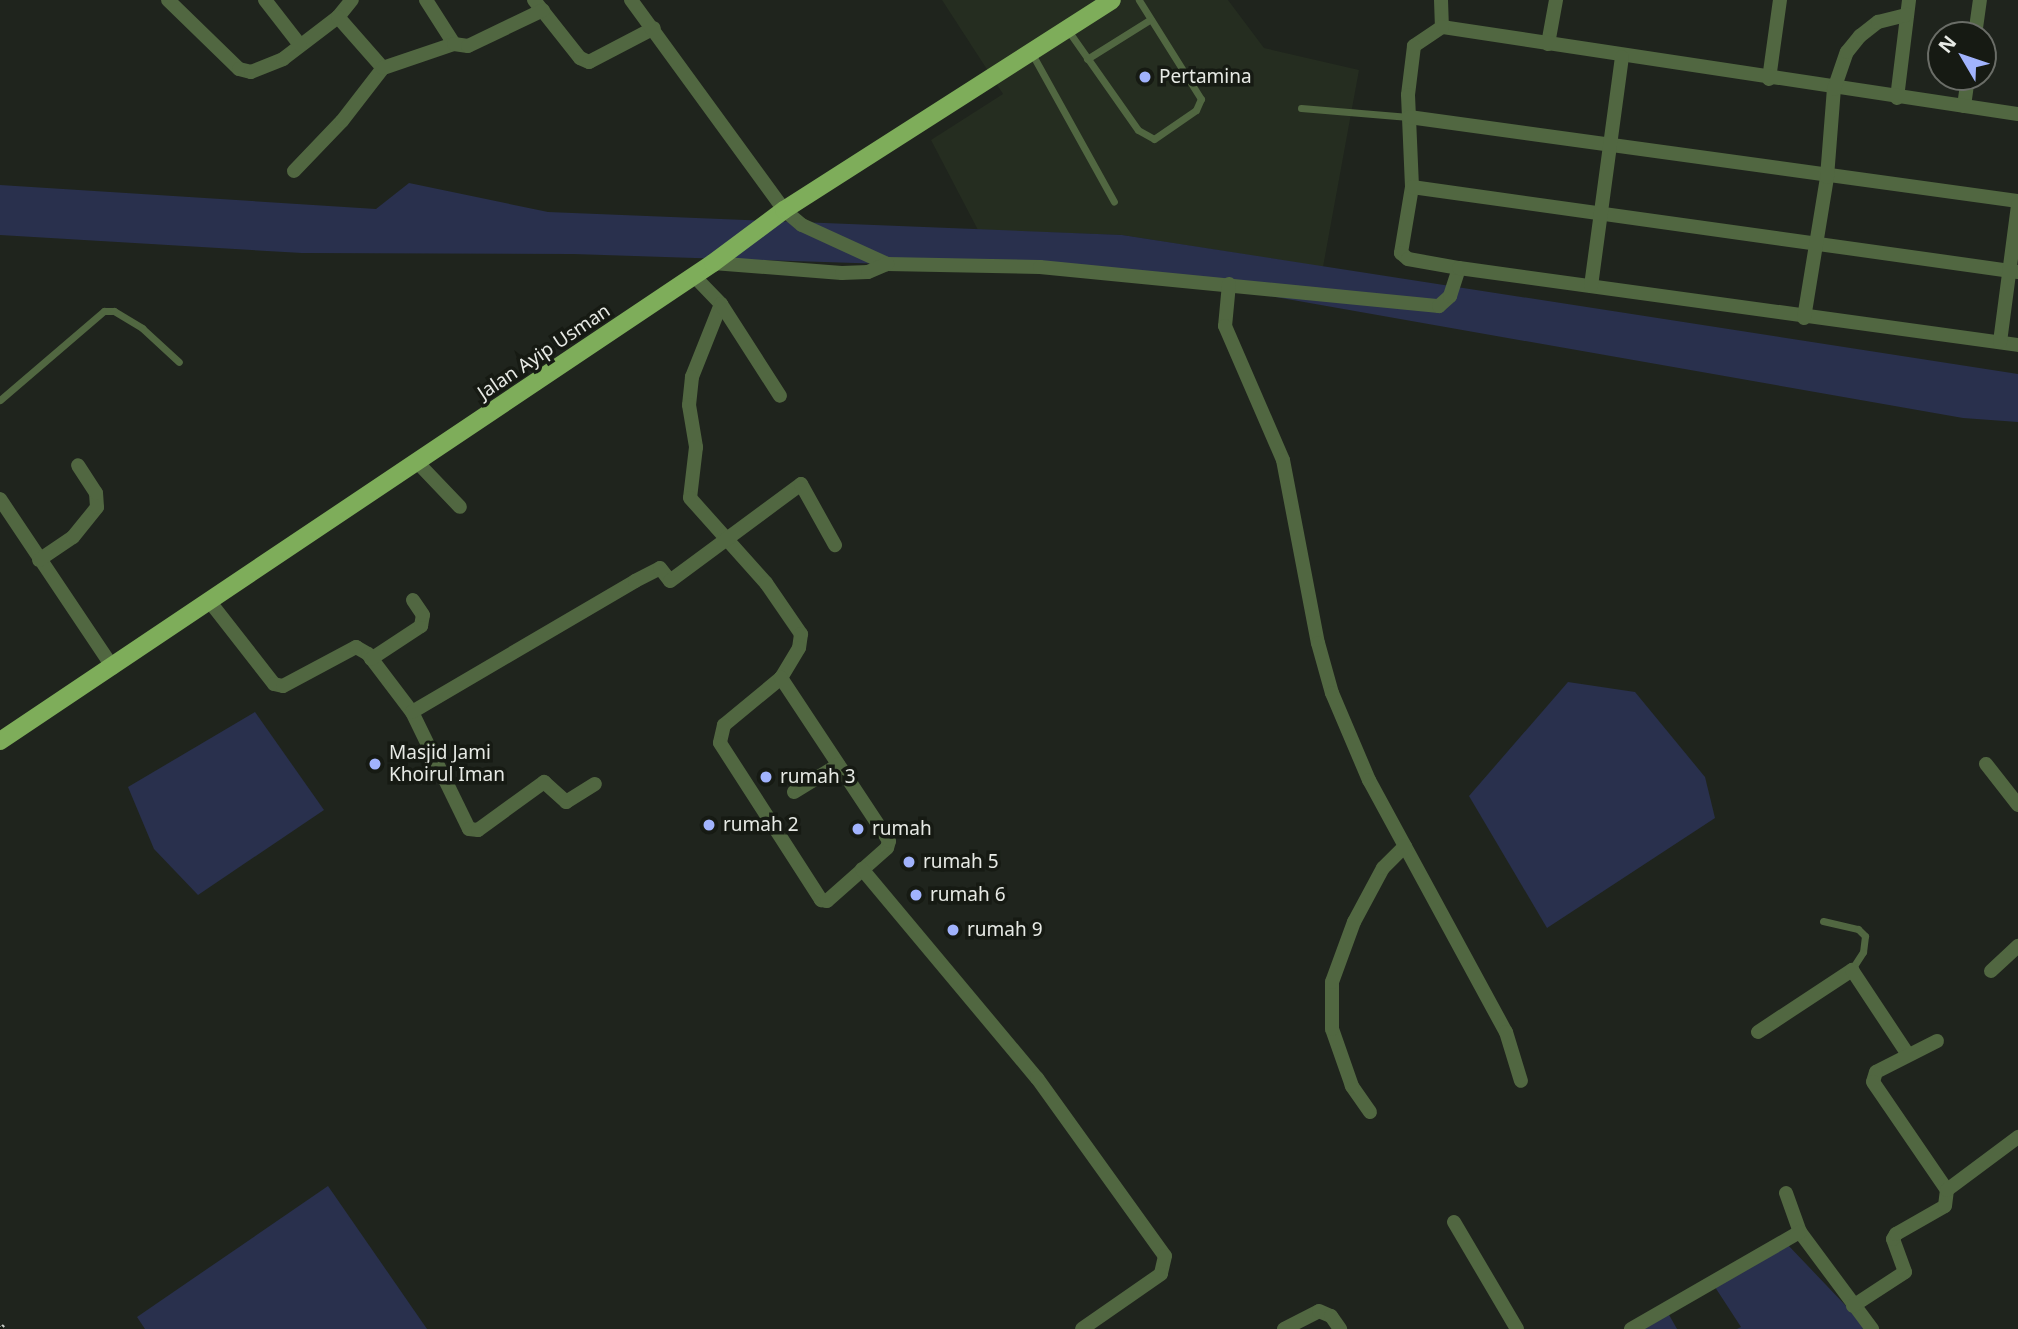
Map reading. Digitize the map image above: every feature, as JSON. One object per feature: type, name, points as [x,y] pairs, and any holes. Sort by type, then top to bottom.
[{"type":"main road","name":"Jalan Ayip Usman","points":[[0,741],[113,668],[694,276],[784,210],[1112,0]]},
{"type":"street","points":[[168,0],[244,71],[265,69],[338,17],[352,0]]},
{"type":"street","points":[[265,0],[300,45]]},
{"type":"street","points":[[426,0],[454,44]]},
{"type":"street","points":[[631,0],[784,210],[802,225],[887,264],[1040,267],[1439,306],[1450,296],[1460,268]]},
{"type":"street","points":[[1441,0],[1442,27]]},
{"type":"street","points":[[1548,44],[1556,0]]},
{"type":"street","points":[[1769,79],[1780,0]]},
{"type":"street","points":[[1897,98],[1909,0]]},
{"type":"street","points":[[1977,21],[1980,0]]},
{"type":"street","points":[[294,171],[342,121],[383,68],[454,44],[468,46],[538,5],[580,58],[589,62],[653,28]]},
{"type":"street","points":[[1804,318],[1827,177],[1834,89],[1847,52],[1860,36],[1878,22],[1907,15]]},
{"type":"street","points":[[338,17],[383,68]]},
{"type":"street","points":[[2018,114],[1622,57],[1442,27],[1414,46],[1409,117],[1412,187],[1403,257],[1460,268],[1804,318],[2018,345]]},
{"type":"street","points":[[1591,286],[1603,214],[1622,57]]},
{"type":"street","points":[[1964,106],[1966,91]]},
{"type":"street","points":[[1409,117],[1611,142],[1827,177],[2018,203],[2014,271],[2000,342]]},
{"type":"street","points":[[1412,187],[2014,271]]},
{"type":"street","points":[[713,263],[842,273],[868,272],[887,264]]},
{"type":"street","points":[[694,276],[721,304],[780,396]]},
{"type":"street","points":[[1228,284],[1225,326],[1283,460],[1324,670],[1369,780],[1506,1032],[1521,1081]]},
{"type":"street","points":[[721,304],[692,377],[689,405],[696,447],[689,484],[690,498],[766,583],[802,634],[799,648],[781,678],[724,725],[720,743],[726,758],[821,900],[827,901],[887,848],[889,841],[781,678]]},
{"type":"street","points":[[417,462],[460,507]]},
{"type":"street","points":[[39,560],[73,537],[97,507],[96,493],[78,465]]},
{"type":"street","points":[[412,712],[584,608],[660,568],[670,581],[801,484],[835,545]]},
{"type":"street","points":[[0,499],[113,668]]},
{"type":"street","points":[[371,659],[421,626],[423,615],[413,600]]},
{"type":"street","points":[[210,603],[274,684],[283,686],[356,647],[371,659],[412,712],[469,830],[478,830],[544,782],[566,802],[595,784]]},
{"type":"street","points":[[1986,764],[2018,805]]},
{"type":"street","points":[[794,792],[838,765]]},
{"type":"street","points":[[1370,1112],[1352,1086],[1332,1029],[1332,982],[1354,922],[1383,868],[1405,846]]},
{"type":"street","points":[[862,869],[1037,1078],[1165,1256],[1161,1274],[1082,1329]]},
{"type":"street","points":[[1991,971],[2018,946]]},
{"type":"street","points":[[1758,1032],[1852,970],[1907,1053]]},
{"type":"street","points":[[1853,1306],[1905,1272],[1893,1236],[1947,1204],[1947,1190],[1874,1088],[1876,1072],[1907,1053],[1937,1041]]},
{"type":"street","points":[[1947,1190],[2018,1137]]},
{"type":"street","points":[[1786,1193],[1800,1232],[1872,1329]]},
{"type":"street","points":[[1454,1222],[1517,1329]]},
{"type":"street","points":[[1631,1329],[1800,1232]]},
{"type":"street","points":[[1284,1329],[1319,1311],[1331,1316],[1340,1329]]},
{"type":"lane","points":[[1066,29],[1138,130],[1154,139],[1196,110],[1201,99],[1139,0]]},
{"type":"lane","points":[[1087,59],[1151,19]]},
{"type":"lane","points":[[1031,51],[1114,202]]},
{"type":"lane","points":[[1301,108],[1409,117]]},
{"type":"lane","points":[[0,400],[104,312],[114,311],[142,328],[179,362]]},
{"type":"lane","points":[[1823,921],[1858,929],[1865,936],[1863,952],[1852,970]]},
{"type":"shaded area","points":[[942,0],[1228,0],[1264,48],[1359,70],[1323,267],[1122,235],[978,230],[931,140],[1003,94]]},
{"type":"shaded area","points":[[409,183],[548,212],[1122,235],[2018,374],[2018,422],[1963,418],[1133,272],[573,254],[302,253],[0,235],[0,185],[376,209]]},
{"type":"shaded area","points":[[1568,682],[1635,692],[1705,777],[1715,818],[1547,928],[1469,796]]},
{"type":"shaded area","points":[[255,712],[324,810],[198,895],[154,849],[128,787]]},
{"type":"shaded area","points":[[328,1186],[427,1329],[145,1329],[137,1317]]},
{"type":"shaded area","points":[[1787,1244],[1868,1329],[1737,1329],[1741,1327],[1713,1284]]},
{"type":"shaded area","points":[[1668,1313],[1677,1329],[1629,1329]]},
{"type":"place","name":"Pertamina","points":[[1145,77]]},
{"type":"place","name":"Masjid Jami Khoirul Iman","points":[[375,764]]},
{"type":"place","name":"rumah 3","points":[[766,777]]},
{"type":"place","name":"rumah 2","points":[[709,825]]},
{"type":"place","name":"rumah","points":[[858,829]]},
{"type":"place","name":"rumah 5","points":[[909,862]]},
{"type":"place","name":"rumah 6","points":[[916,895]]},
{"type":"place","name":"rumah 9","points":[[953,930]]}]
